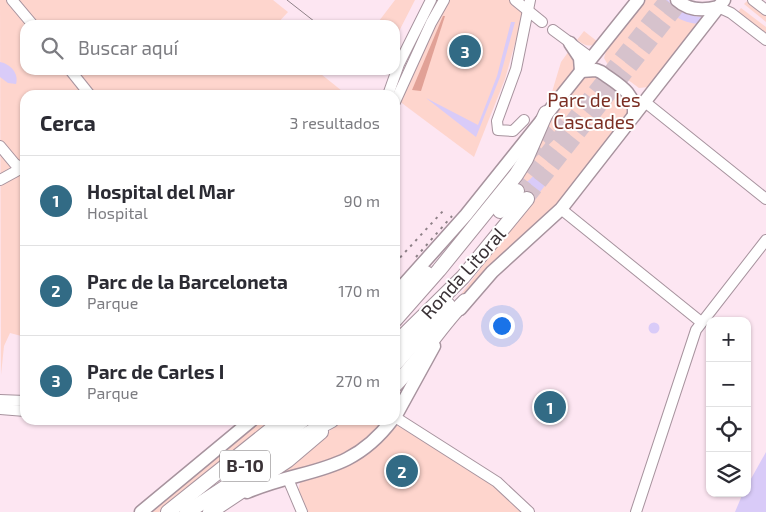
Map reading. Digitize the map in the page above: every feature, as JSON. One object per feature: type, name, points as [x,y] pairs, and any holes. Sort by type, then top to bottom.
[{"type":"highway","points":[[400,314],[506,189],[526,159],[546,113]]},
{"type":"highway","points":[[400,299],[459,236],[504,180]]},
{"type":"highway","name":"Ronda Litoral","points":[[400,325],[522,195],[497,236],[442,300],[400,339]]},
{"type":"highway","points":[[400,359],[432,324],[472,274],[497,236]]},
{"type":"highway","points":[[400,379],[417,360],[448,317],[465,302]]},
{"type":"highway","name":"B-10","points":[[168,512],[277,425]]},
{"type":"highway","name":"B-10","points":[[187,512],[297,425]]},
{"type":"highway","points":[[187,512],[324,425]]},
{"type":"highway","points":[[211,512],[288,460],[330,425]]},
{"type":"main road","points":[[400,289],[466,215],[638,0]]},
{"type":"main road","points":[[677,0],[688,7],[699,10],[721,4]]},
{"type":"main road","points":[[400,407],[428,355],[465,302],[492,272],[561,209],[721,4]]},
{"type":"main road","points":[[570,43],[580,58],[581,71]]},
{"type":"main road","points":[[591,58],[645,102]]},
{"type":"main road","points":[[581,71],[596,70],[601,72],[630,94],[635,105],[634,115]]},
{"type":"main road","points":[[141,512],[246,425]]},
{"type":"main road","points":[[211,512],[241,494],[265,484],[339,464],[378,437],[388,425]]},
{"type":"street","points":[[12,0],[29,20]]},
{"type":"street","points":[[400,62],[431,0]]},
{"type":"street","points":[[400,91],[431,22],[444,0]]},
{"type":"street","points":[[515,0],[542,22]]},
{"type":"street","points":[[524,120],[513,131],[498,130],[497,121],[516,69],[530,0]]},
{"type":"street","points":[[753,0],[766,10]]},
{"type":"street","points":[[721,4],[766,40]]},
{"type":"street","points":[[553,30],[591,58]]},
{"type":"street","points":[[74,75],[86,90]]},
{"type":"street","points":[[390,90],[395,75]]},
{"type":"street","points":[[645,102],[766,199]]},
{"type":"street","points":[[0,146],[20,167]]},
{"type":"street","points":[[0,180],[20,170]]},
{"type":"street","points":[[561,209],[701,322]]},
{"type":"street","points":[[636,512],[696,330],[766,240]]},
{"type":"street","points":[[0,400],[20,402]]},
{"type":"street","points":[[0,409],[20,411]]},
{"type":"street","points":[[400,422],[497,482],[529,512]]},
{"type":"street","points":[[288,479],[302,512]]},
{"type":"green space","points":[[0,0],[273,0],[288,12],[281,20],[20,20],[20,75],[322,75],[341,90],[20,90],[20,336],[10,333],[4,346],[1,375]]},
{"type":"green space","points":[[395,0],[415,0],[400,29],[400,20],[380,20]]},
{"type":"green space","points":[[444,0],[525,0],[525,8],[505,79],[474,157],[400,102],[399,90]]},
{"type":"green space","name":"Parc de les Cascades","points":[[644,0],[659,0],[676,17],[699,24],[649,87],[639,88],[608,65],[604,58],[607,48]]},
{"type":"green space","points":[[747,1],[766,16],[766,22],[744,4]]},
{"type":"green space","points":[[741,8],[766,27],[766,34],[738,12]]},
{"type":"green space","points":[[584,31],[598,42],[588,46],[577,40]]},
{"type":"green space","points":[[569,51],[575,56],[577,66],[549,102],[561,62]]},
{"type":"green space","name":"Parc de les Cascades","points":[[591,73],[628,97],[631,111],[549,214],[400,374],[400,362],[459,297],[530,203],[512,186],[546,126],[584,77]]},
{"type":"green space","points":[[256,425],[269,425],[159,512],[149,512]]},
{"type":"green space","points":[[336,425],[382,425],[343,458],[264,480]]},
{"type":"green space","points":[[393,425],[397,425],[495,485],[525,512],[308,512],[298,491],[301,479]]},
{"type":"shaded area","points":[[659,0],[668,0],[685,13],[705,17],[699,24],[681,20],[667,10]]},
{"type":"shaded area","points":[[443,16],[445,16],[421,91],[412,90]]},
{"type":"shaded area","points":[[511,22],[515,22],[500,77],[476,137],[426,98],[478,125],[497,76]]},
{"type":"shaded area","points":[[0,62],[8,65],[13,70],[17,80],[16,84],[8,83],[0,77]]},
{"type":"shaded area","points":[[541,169],[547,174],[547,183],[532,202],[512,186],[522,174],[524,175],[523,182],[528,181]]},
{"type":"shaded area","points":[[654,322],[660,328],[654,334],[648,328]]},
{"type":"shaded area","points":[[766,452],[766,512],[735,512],[741,497],[751,497],[751,479]]},
{"type":"tunnel","points":[[517,191],[666,0]]},
{"type":"tunnel","points":[[527,199],[683,0]]},
{"type":"tunnel","points":[[528,155],[563,121]]},
{"type":"tram line","points":[[287,0],[313,20]]},
{"type":"railway","points":[[400,258],[443,211]]},
{"type":"railway","points":[[416,257],[452,216]]},
{"type":"place","name":"Parc de Carles I","points":[[465,51]]},
{"type":"place","name":"Hospital del Mar","points":[[550,407]]},
{"type":"place","name":"Parc de la Barceloneta","points":[[402,471]]}]
